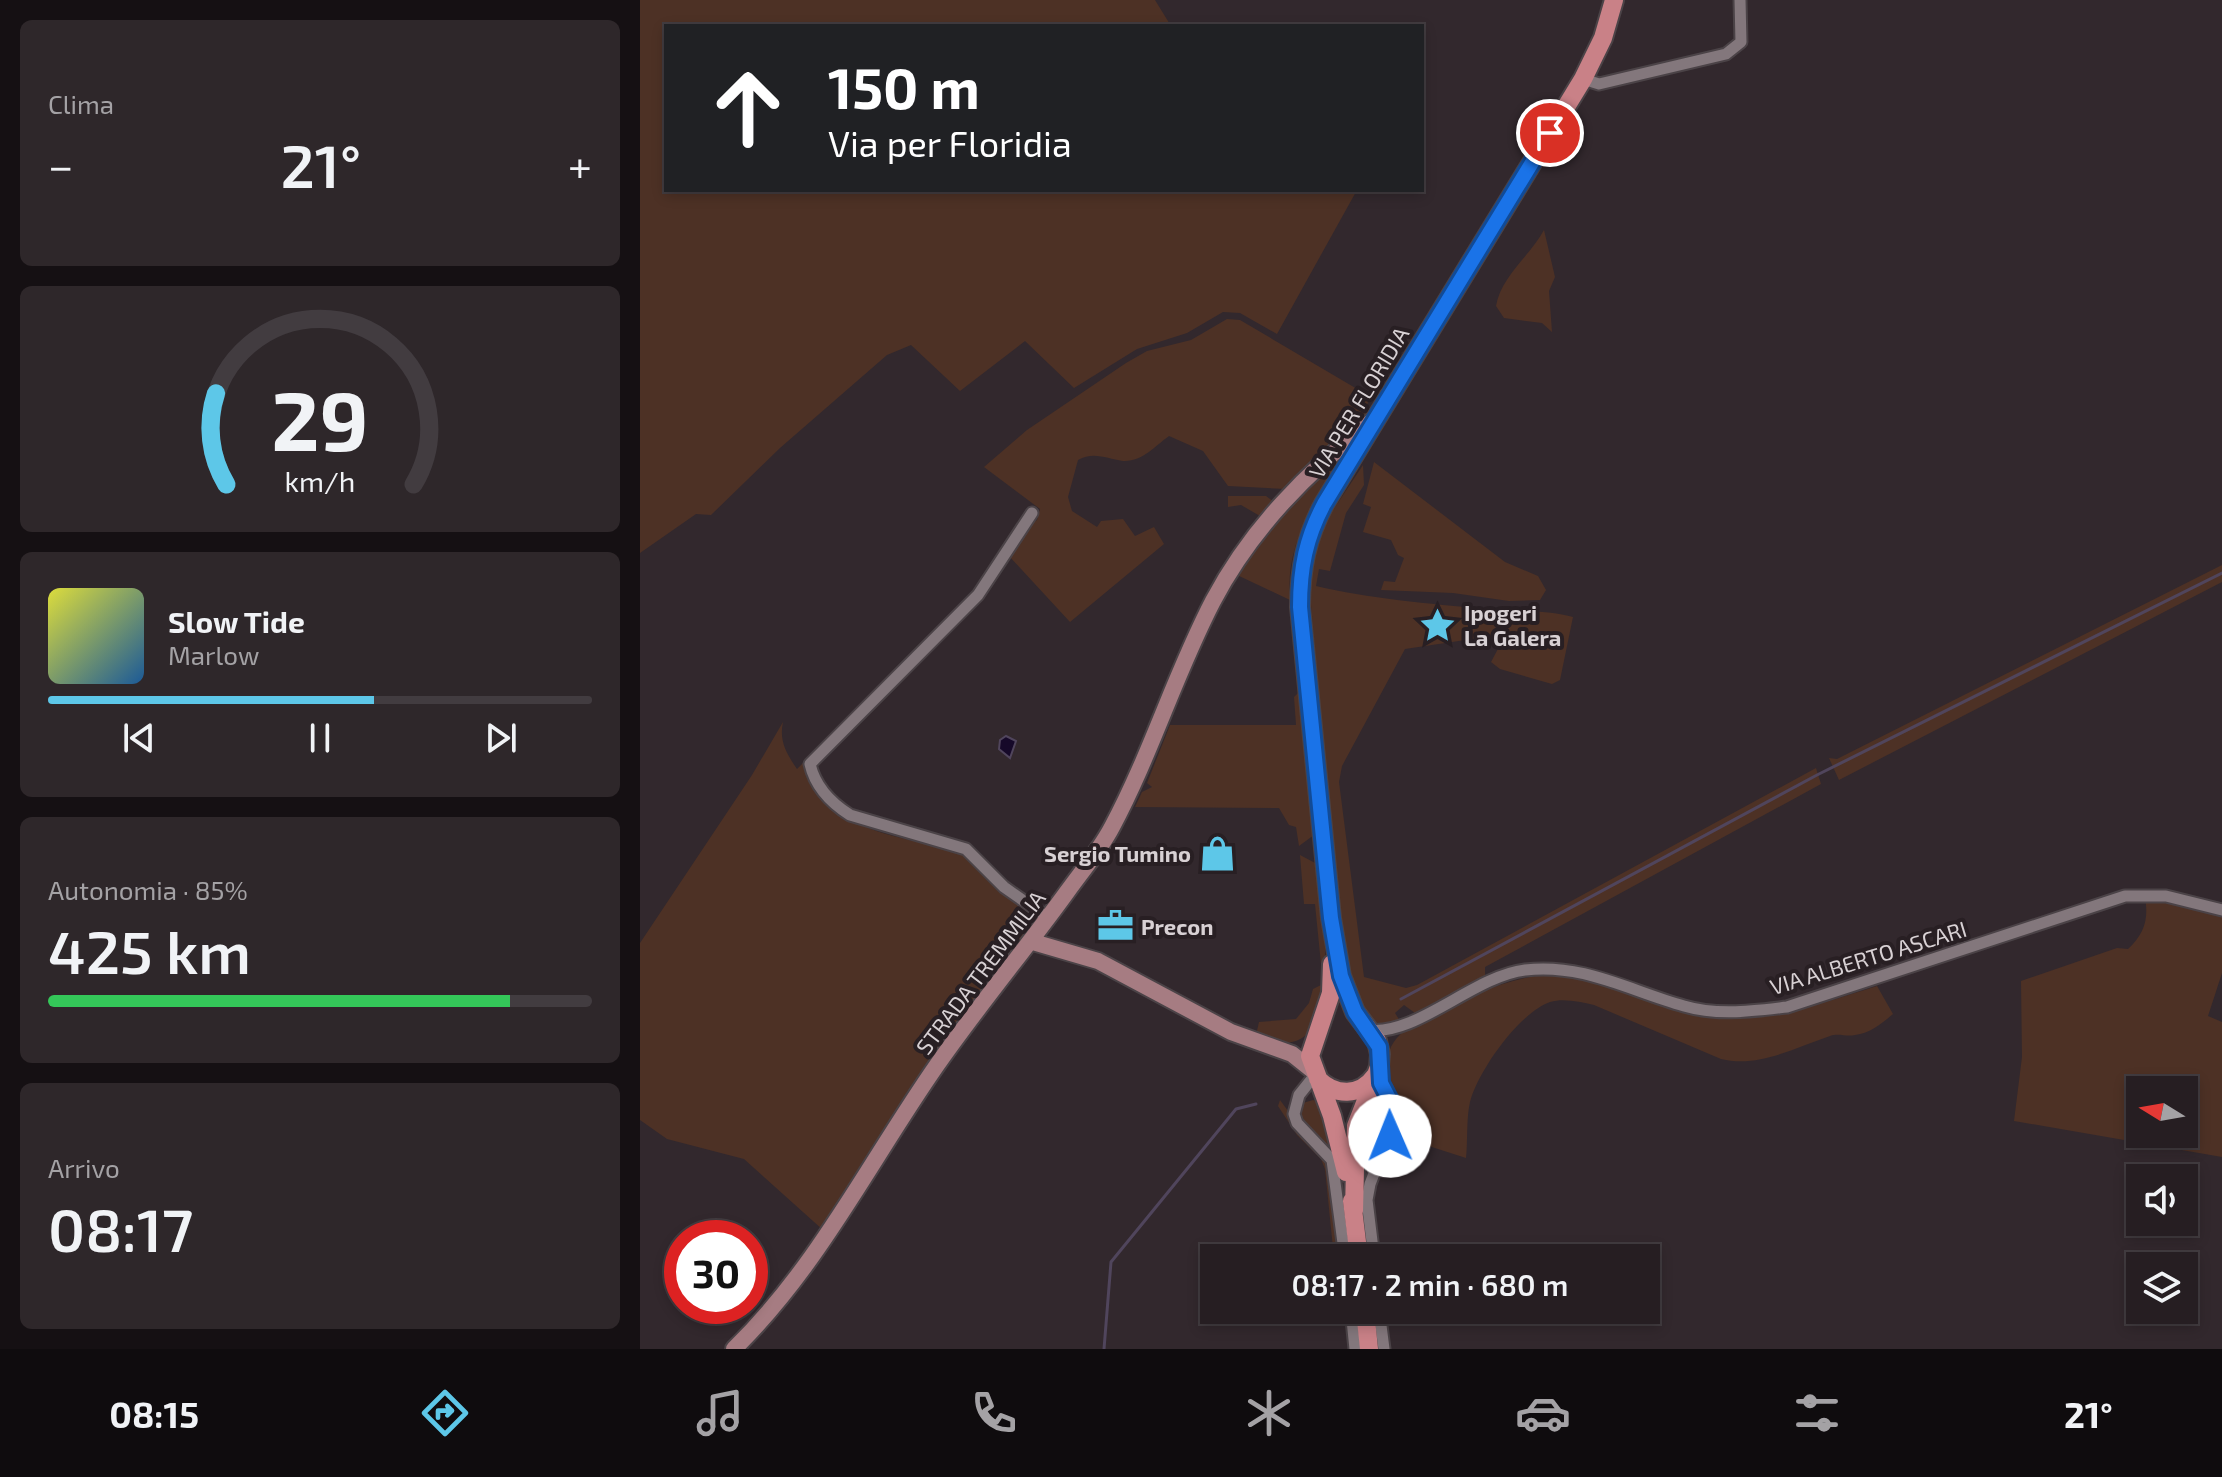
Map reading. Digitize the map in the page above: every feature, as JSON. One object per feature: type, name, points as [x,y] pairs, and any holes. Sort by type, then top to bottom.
[{"type":"main road","name":"VIA PER FLORIDIA","points":[[1331,918],[1300,607],[1301,567],[1315,520],[1583,79],[1603,38],[1614,0]]},
{"type":"main road","name":"STRADA TREMMILIA","points":[[734,1349],[829,1233],[937,1065],[1033,942],[1110,831],[1133,786],[1212,603],[1236,560],[1272,514],[1322,461],[1376,418]]},
{"type":"main road","points":[[1331,918],[1341,976],[1367,1029],[1379,1065],[1362,1092],[1354,1138],[1354,1211],[1358,1244]]},
{"type":"main road","points":[[1331,918],[1331,993],[1310,1056],[1337,1135],[1354,1211]]},
{"type":"main road","points":[[1033,942],[1098,961],[1231,1032],[1292,1054],[1335,1091],[1362,1092]]},
{"type":"main road","points":[[1279,1050],[1316,1038],[1341,1022],[1367,1029]]},
{"type":"main road","points":[[1366,1324],[1369,1349]]},
{"type":"street","points":[[1583,79],[1599,84],[1726,54],[1741,42],[1740,0]]},
{"type":"street","points":[[1032,513],[978,595],[810,764],[819,786],[837,807],[850,815],[966,849],[1004,887],[1048,918]]},
{"type":"street","name":"VIA ALBERTO ASCARI","points":[[1393,1030],[1490,980],[1525,970],[1553,968],[1589,972],[1685,1007],[1746,1012],[1787,1007],[2125,896],[2158,894],[2222,910]]},
{"type":"street","points":[[1367,1029],[1393,1030],[1379,1065],[1381,1083],[1392,1101],[1395,1119],[1367,1200],[1372,1244]]},
{"type":"street","points":[[1315,1075],[1299,1095],[1294,1114],[1297,1123],[1332,1160],[1343,1244]]},
{"type":"street","points":[[1362,1092],[1392,1101]]},
{"type":"street","points":[[1352,1324],[1355,1349]]},
{"type":"street","points":[[1381,1324],[1384,1349]]},
{"type":"shaded area","points":[[640,0],[1155,0],[1170,24],[664,24],[664,192],[1356,192],[1277,334],[1240,313],[1223,312],[1187,333],[1137,349],[1074,388],[1025,341],[960,391],[911,345],[887,355],[780,448],[711,515],[696,514],[640,553]]},
{"type":"shaded area","points":[[1544,230],[1555,277],[1549,291],[1552,332],[1542,323],[1504,318],[1496,306],[1504,285]]},
{"type":"shaded area","points":[[1227,319],[1240,320],[1369,396],[1366,413],[1317,454],[1286,489],[1228,486],[1203,451],[1169,436],[1148,453],[1130,461],[1095,456],[1078,460],[1068,497],[1072,511],[1097,527],[1101,521],[1123,519],[1135,536],[1154,527],[1164,544],[1070,622],[1009,556],[1030,525],[1037,520],[1040,509],[984,467],[1027,430],[1126,363],[1147,351],[1191,340]]},
{"type":"shaded area","points":[[1337,457],[1340,461],[1311,510],[1296,544],[1290,600],[1237,575],[1283,515]]},
{"type":"shaded area","points":[[1374,462],[1505,562],[1538,576],[1546,590],[1540,600],[1509,601],[1453,593],[1381,590],[1384,581],[1395,582],[1404,558],[1398,555],[1391,540],[1363,532],[1371,507],[1363,504]]},
{"type":"shaded area","points":[[1363,465],[1364,485],[1346,513],[1330,571],[1319,569],[1316,586],[1399,600],[1573,617],[1560,680],[1552,684],[1500,669],[1491,662],[1499,647],[1499,635],[1405,649],[1342,766],[1339,782],[1364,977],[1406,988],[1417,985],[1816,768],[1821,784],[1485,967],[1485,976],[1415,1013],[1404,1005],[1395,1013],[1400,1021],[1378,1025],[1366,1017],[1344,974],[1310,594],[1314,558],[1327,519]]},
{"type":"shaded area","points":[[1228,496],[1266,496],[1274,502],[1260,516],[1241,505],[1228,507]]},
{"type":"shaded area","points":[[2222,565],[2222,582],[1839,780],[1829,758],[1837,759]]},
{"type":"shaded area","points":[[1299,692],[1314,835],[1299,846],[1296,827],[1289,825],[1279,808],[1135,807],[1142,792],[1152,787],[1147,783],[1170,725],[1296,725],[1294,697]]},
{"type":"shaded area","points":[[783,722],[784,747],[790,758],[797,769],[805,761],[809,780],[818,796],[833,809],[870,829],[959,850],[998,880],[1033,916],[1030,927],[823,1230],[744,1159],[667,1139],[640,1120],[640,943],[752,775]]},
{"type":"shaded area","points":[[1006,736],[1016,741],[1010,758],[999,749],[1000,740]]},
{"type":"shaded area","points":[[1300,855],[1317,864],[1326,963],[1324,991],[1319,1015],[1308,1033],[1292,1042],[1283,1042],[1256,1035],[1259,1022],[1296,1019],[1309,1003],[1313,989],[1323,984],[1315,904],[1304,904]]},
{"type":"shaded area","points":[[2145,898],[2222,917],[2222,973],[2208,1016],[2222,1022],[2222,1157],[2170,1148],[2198,1148],[2198,1076],[2126,1076],[2126,1140],[2014,1121],[2022,1057],[2021,981],[2117,948],[2128,949],[2138,938],[2146,919]]},
{"type":"shaded area","points":[[1553,974],[1603,985],[1684,1012],[1733,1018],[1782,1013],[1877,986],[1893,1014],[1861,1034],[1833,1035],[1763,1059],[1735,1061],[1721,1059],[1594,1005],[1566,1000],[1550,1002],[1538,1008],[1513,1030],[1474,1089],[1468,1116],[1466,1158],[1407,1139],[1398,1127],[1397,1101],[1388,1065],[1394,1042],[1405,1030],[1476,994],[1513,981]]},
{"type":"shaded area","points":[[1280,1100],[1329,1167],[1338,1244],[1333,1244],[1325,1169],[1321,1159],[1297,1135],[1278,1106]]},
{"type":"shaded area","points":[[1319,1102],[1337,1160],[1299,1114],[1303,1103]]},
{"type":"waterway","points":[[1401,999],[1817,775],[2222,573]]},
{"type":"waterway","points":[[1104,1349],[1111,1262],[1236,1109],[1256,1104]]},
{"type":"place","name":"Ipogeri La Galera","points":[[1438,625]]},
{"type":"place","name":"Sergio Tumino","points":[[1217,853]]},
{"type":"place","name":"Precon","points":[[1115,926]]},
{"type":"route","points":[[1390,1136],[1395,1110],[1381,1083],[1379,1047],[1349,1001],[1341,976],[1331,918],[1300,607],[1301,567],[1307,540],[1324,504],[1550,133]]}]
